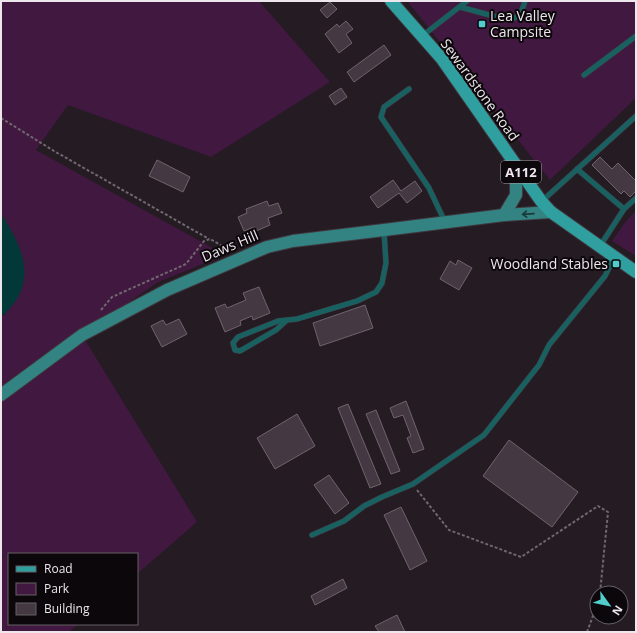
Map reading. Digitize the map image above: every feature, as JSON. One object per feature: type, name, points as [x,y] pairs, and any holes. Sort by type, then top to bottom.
[{"type":"main road","name":"Sewardstone Road","points":[[390,1],[442,59],[541,201],[551,212],[636,272]]},
{"type":"street","points":[[504,215],[516,194],[516,165]]},
{"type":"street","name":"Daws Hill","points":[[1,395],[82,335],[167,290],[267,247],[293,241],[446,222],[504,215],[551,212]]},
{"type":"lane","points":[[422,36],[467,1]]},
{"type":"lane","points":[[460,7],[508,20],[515,19],[521,13],[525,1]]},
{"type":"lane","points":[[584,75],[636,36]]},
{"type":"lane","points":[[409,89],[384,107],[381,117],[429,188],[446,222]]},
{"type":"lane","points":[[541,201],[636,116]]},
{"type":"lane","points":[[576,169],[624,210]]},
{"type":"lane","points":[[599,246],[624,210],[636,198]]},
{"type":"lane","points":[[287,320],[276,330],[246,348],[240,351],[235,350],[233,343],[238,337],[278,320],[297,319],[357,301],[376,292],[382,283],[386,263],[384,230]]},
{"type":"lane","points":[[312,535],[344,521],[364,506],[413,484],[484,435],[540,365],[549,345],[605,276],[615,257]]},
{"type":"path","points":[[1,118],[54,151],[210,239]]},
{"type":"path","points":[[413,484],[449,530],[521,557],[598,506],[608,512],[601,585]]},
{"type":"green space","points":[[1,1],[259,1],[330,82],[211,157],[68,105],[36,150],[225,255],[158,282],[82,335],[197,522],[138,573],[138,553],[8,553],[8,625],[77,625],[69,632],[1,632],[1,316],[6,314],[6,222],[1,214]]},
{"type":"green space","points":[[407,1],[636,1],[636,98],[550,180]]},
{"type":"green space","points":[[636,211],[636,256],[612,241],[626,221]]},
{"type":"shaded area","points":[[1,214],[19,246],[24,269],[24,281],[14,303],[10,309],[1,316]]},
{"type":"building","points":[[330,2],[337,9],[327,18],[320,10]]},
{"type":"building","points":[[346,21],[353,29],[346,34],[352,43],[339,53],[325,34],[337,24],[339,27]]},
{"type":"building","points":[[384,45],[391,55],[354,82],[347,72]]},
{"type":"building","points":[[341,88],[347,97],[335,105],[329,96]]},
{"type":"building","points":[[600,157],[612,169],[618,163],[636,181],[636,191],[630,197],[624,191],[621,194],[592,165]]},
{"type":"building","points":[[157,160],[190,177],[183,192],[149,176]]},
{"type":"building","points":[[393,180],[401,191],[415,181],[422,191],[407,203],[399,193],[378,208],[370,197]]},
{"type":"building","points":[[267,201],[269,206],[278,203],[282,213],[268,218],[270,225],[256,231],[254,227],[244,231],[238,217],[247,213],[246,209]]},
{"type":"building","points":[[458,260],[472,268],[459,290],[440,279],[450,261],[456,265]]},
{"type":"building","points":[[259,287],[270,313],[253,320],[252,316],[240,321],[241,325],[225,332],[215,308],[225,304],[227,308],[246,300],[243,293]]},
{"type":"building","points":[[365,305],[373,328],[320,346],[313,323]]},
{"type":"building","points":[[179,319],[187,334],[162,347],[151,326],[163,320],[166,325]]},
{"type":"building","points":[[406,401],[424,449],[413,453],[407,438],[411,436],[403,415],[394,418],[390,408]]},
{"type":"building","points":[[348,404],[381,484],[370,488],[338,408]]},
{"type":"building","points":[[376,410],[400,471],[391,474],[366,414]]},
{"type":"building","points":[[297,414],[315,446],[275,469],[257,438]]},
{"type":"building","points":[[509,440],[578,492],[552,527],[483,476]]},
{"type":"building","points":[[329,475],[349,503],[335,514],[314,485]]},
{"type":"building","points":[[401,507],[427,561],[410,570],[384,515]]},
{"type":"building","points":[[343,579],[347,588],[315,605],[311,596]]},
{"type":"building","points":[[397,615],[405,632],[379,632],[375,626]]},
{"type":"place","name":"Lea Valley Campsite","points":[[482,24]]},
{"type":"place","name":"Woodland Stables","points":[[616,264]]}]
